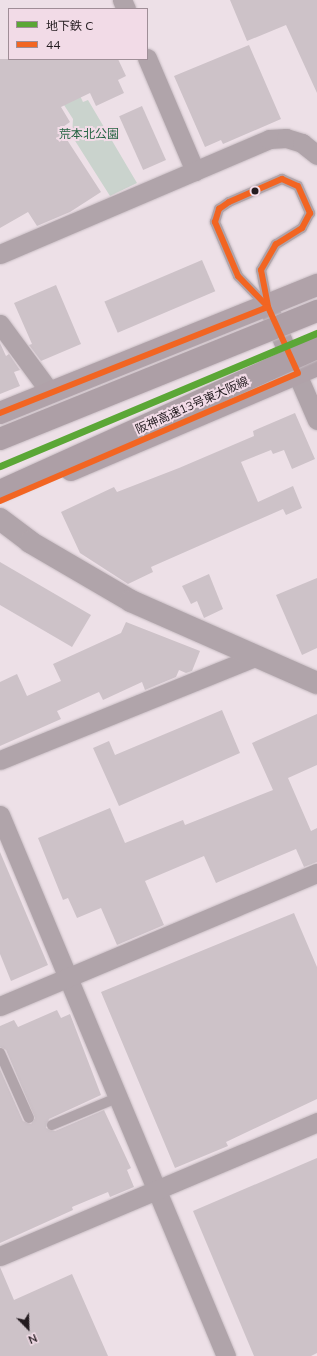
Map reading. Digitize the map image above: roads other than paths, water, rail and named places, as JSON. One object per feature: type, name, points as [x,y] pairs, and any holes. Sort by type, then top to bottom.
[{"type":"highway","points":[[0,413],[268,307],[317,285]]},
{"type":"highway","points":[[0,439],[317,311]]},
{"type":"highway","name":"阪神高速13号東大阪線","points":[[0,491],[317,348]]},
{"type":"highway","points":[[0,501],[307,369]]},
{"type":"street","points":[[148,60],[196,171]]},
{"type":"street","points":[[0,254],[269,139],[286,138],[302,143],[317,155]]},
{"type":"street","points":[[268,307],[307,369],[317,420]]},
{"type":"street","points":[[0,324],[50,392]]},
{"type":"street","points":[[0,519],[30,542],[131,601],[317,683]]},
{"type":"street","points":[[0,760],[258,656]]},
{"type":"street","points":[[0,816],[69,976],[226,1356]]},
{"type":"street","points":[[0,1006],[317,873]]},
{"type":"street","points":[[0,1256],[317,1122]]},
{"type":"lane","points":[[282,179],[298,186],[310,213],[302,228],[276,244],[261,270],[268,307],[238,276],[215,222],[219,210],[229,202],[282,179]]},
{"type":"lane","points":[[0,1052],[29,1118]]},
{"type":"lane","points":[[52,1125],[119,1097]]},
{"type":"metro line","name":"C","points":[[0,466],[317,333]]},
{"type":"park label","name":"荒本北公園","points":[[89,134]]}]
